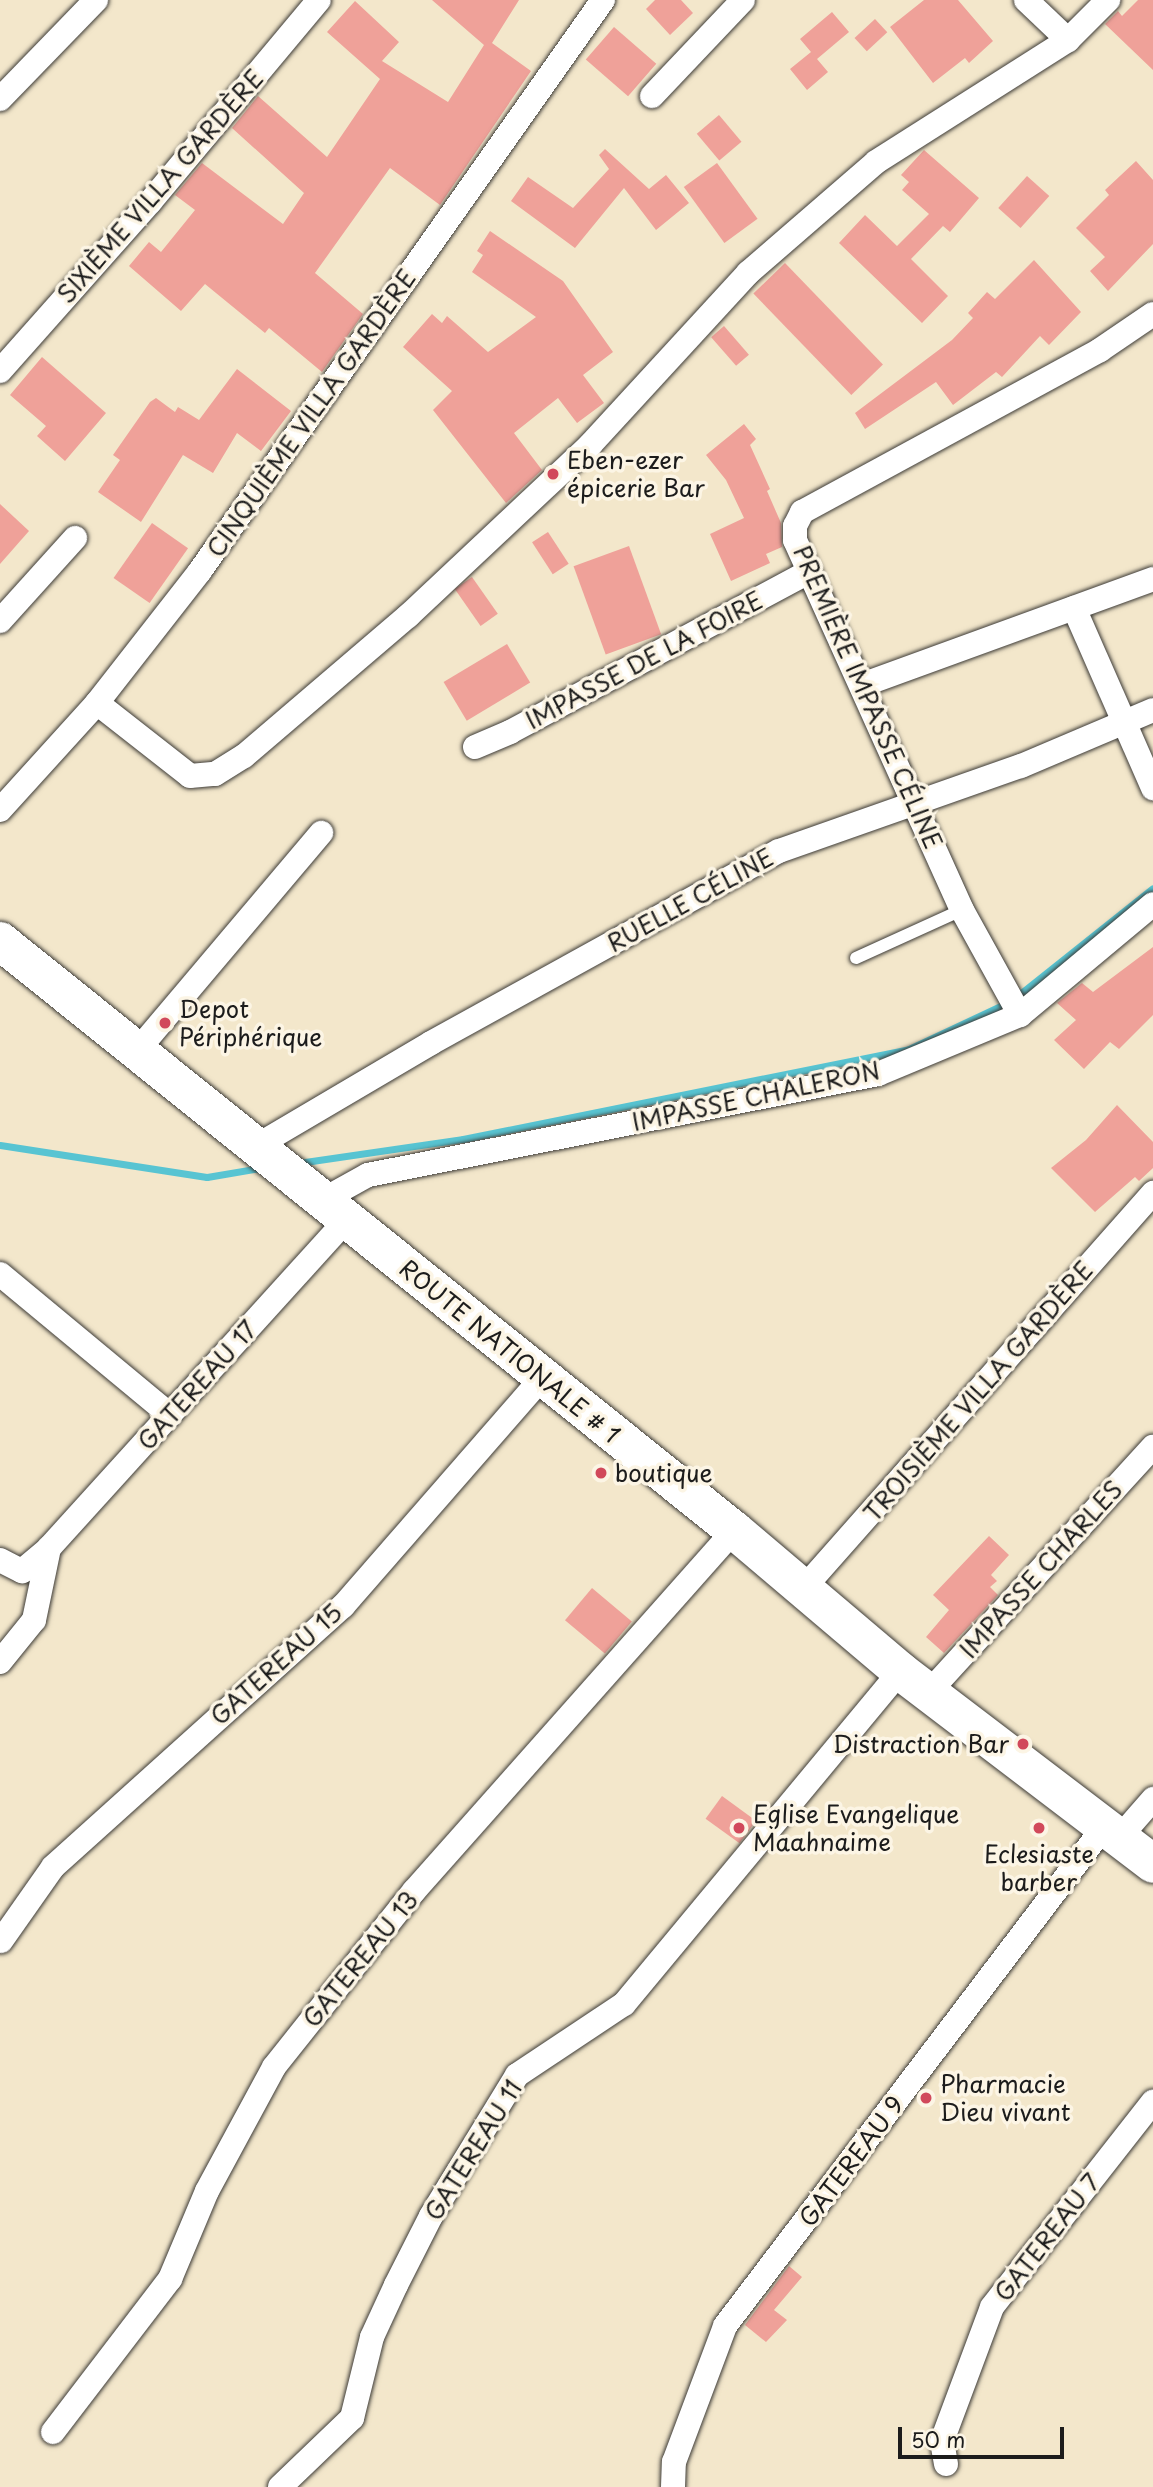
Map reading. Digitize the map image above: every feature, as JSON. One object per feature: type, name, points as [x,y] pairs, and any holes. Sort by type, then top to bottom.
[{"type":"main road","name":"ROUTE NATIONALE # 1","points":[[0,941],[253,1148],[734,1530],[914,1681],[1153,1864]]},
{"type":"street","points":[[0,99],[96,0]]},
{"type":"street","name":"SIXIÈME VILLA GARDÈRE","points":[[0,371],[150,202],[318,0]]},
{"type":"street","name":"CINQUIÈME VILLA GARDÈRE","points":[[0,810],[97,703],[200,571],[603,0]]},
{"type":"street","points":[[652,96],[743,0]]},
{"type":"street","points":[[1026,0],[1068,40]]},
{"type":"street","points":[[97,703],[190,776],[215,774],[244,756],[459,569],[590,445],[748,273],[876,162],[1068,40],[1108,0]]},
{"type":"street","name":"PREMIÈRE IMPASSE CÉLINE","points":[[1020,1015],[962,910],[795,540],[795,526],[802,512],[1100,350],[1153,314]]},
{"type":"street","points":[[0,621],[75,538]]},
{"type":"street","name":"IMPASSE DE LA FOIRE","points":[[475,747],[510,732],[810,571]]},
{"type":"street","points":[[862,685],[1153,579]]},
{"type":"street","points":[[1074,608],[1153,788]]},
{"type":"street","name":"RUELLE CÉLINE","points":[[253,1148],[430,1043],[779,851],[915,801],[1021,766],[1153,710]]},
{"type":"street","points":[[136,1052],[321,833]]},
{"type":"street","name":"IMPASSE CHALERON","points":[[333,1211],[368,1175],[878,1074],[1020,1015],[1153,904]]},
{"type":"street","name":"TROISIÈME VILLA GARDÈRE","points":[[803,1589],[1153,1193]]},
{"type":"street","name":"GATEREAU 17","points":[[0,1560],[22,1571],[49,1548],[170,1415],[333,1211]]},
{"type":"street","points":[[0,1274],[170,1415]]},
{"type":"street","name":"GATEREAU 15","points":[[1,1941],[53,1867],[343,1606],[543,1377]]},
{"type":"street","name":"IMPASSE CHARLES","points":[[914,1681],[1153,1447]]},
{"type":"street","name":"GATEREAU 13","points":[[52,2432],[170,2279],[207,2192],[274,2067],[414,1891],[734,1530]]},
{"type":"street","points":[[0,1662],[34,1620],[49,1548]]},
{"type":"street","name":"GATEREAU 11","points":[[280,2487],[352,2418],[372,2337],[396,2285],[431,2216],[517,2075],[624,2004],[914,1681]]},
{"type":"street","name":"GATEREAU 9","points":[[673,2487],[674,2462],[726,2326],[1112,1832],[1153,1799]]},
{"type":"street","name":"GATEREAU 7","points":[[946,2464],[942,2441],[992,2307],[1153,2102]]},
{"type":"lane","points":[[856,958],[962,910]]},
{"type":"building","points":[[432,0],[519,0],[492,43],[531,71],[440,205],[390,168],[315,273],[363,314],[322,372],[269,328],[265,333],[205,284],[181,311],[129,266],[149,242],[161,252],[195,210],[175,195],[202,163],[283,224],[304,193],[232,128],[258,96],[327,157],[380,79],[327,32],[355,1],[399,42],[382,61],[448,102],[484,45]]},
{"type":"building","points":[[655,0],[681,0],[693,13],[670,35],[646,9]]},
{"type":"building","points":[[924,0],[958,0],[993,41],[969,63],[965,58],[933,83],[890,27]]},
{"type":"building","points":[[1138,0],[1153,0],[1153,70],[1105,24],[1118,11],[1122,16]]},
{"type":"building","points":[[832,12],[849,32],[817,59],[828,72],[807,90],[790,69],[811,52],[800,39]]},
{"type":"building","points":[[875,19],[887,32],[867,51],[855,38]]},
{"type":"building","points":[[614,27],[656,64],[628,96],[586,59]]},
{"type":"building","points":[[719,115],[741,142],[719,160],[697,134]]},
{"type":"building","points":[[605,149],[649,189],[666,175],[689,203],[656,230],[624,188],[575,248],[511,201],[528,177],[573,208],[609,169],[599,155]]},
{"type":"building","points":[[924,150],[979,198],[950,232],[943,226],[911,259],[948,296],[922,323],[839,243],[865,215],[897,246],[929,214],[902,190],[909,182],[901,175]]},
{"type":"building","points":[[1136,161],[1153,180],[1153,244],[1108,291],[1090,271],[1105,257],[1076,228],[1109,195],[1105,190]]},
{"type":"building","points":[[717,163],[758,219],[724,243],[684,187]]},
{"type":"building","points":[[1027,176],[1049,196],[1021,228],[998,208]]},
{"type":"building","points":[[490,231],[563,281],[613,352],[583,375],[604,403],[577,423],[558,398],[514,433],[542,470],[506,503],[433,410],[452,391],[403,347],[432,314],[442,323],[447,316],[488,352],[536,317],[472,272],[483,255],[477,251]]},
{"type":"building","points":[[1034,260],[1081,312],[1049,345],[1040,336],[1002,377],[996,372],[953,405],[936,382],[865,429],[855,413],[952,340],[973,318],[968,313],[987,292],[995,299]]},
{"type":"building","points":[[785,263],[883,364],[851,395],[753,294]]},
{"type":"building","points":[[724,326],[749,355],[736,366],[711,337]]},
{"type":"building","points":[[42,357],[106,413],[65,461],[37,436],[46,426],[10,395]]},
{"type":"building","points":[[237,369],[291,411],[261,451],[237,433],[213,473],[183,455],[141,522],[98,492],[120,460],[113,455],[150,402],[156,398],[175,412],[178,407],[199,420]]},
{"type":"building","points":[[744,424],[756,439],[750,445],[770,489],[767,491],[781,523],[782,547],[766,554],[770,563],[731,581],[710,534],[744,518],[726,480],[706,455]]},
{"type":"building","points":[[0,504],[29,531],[0,564]]},
{"type":"building","points":[[152,523],[188,548],[150,603],[114,578]]},
{"type":"building","points":[[548,532],[569,564],[553,574],[532,542]]},
{"type":"building","points":[[629,546],[661,634],[606,655],[574,566]]},
{"type":"building","points":[[472,577],[498,614],[481,626],[455,589]]},
{"type":"building","points":[[507,644],[530,683],[467,721],[444,682]]},
{"type":"building","points":[[1153,947],[1153,1015],[1119,1049],[1110,1042],[1084,1069],[1054,1040],[1076,1020],[1057,1003],[1082,983],[1093,992]]},
{"type":"building","points":[[1117,1105],[1153,1142],[1153,1168],[1139,1181],[1135,1177],[1095,1212],[1051,1168],[1086,1140]]},
{"type":"building","points":[[989,1536],[1009,1555],[991,1575],[997,1581],[990,1587],[998,1595],[944,1653],[926,1637],[949,1610],[933,1595]]},
{"type":"building","points":[[592,1588],[632,1621],[605,1654],[565,1620]]},
{"type":"building","points":[[722,1796],[756,1821],[740,1843],[706,1819]]},
{"type":"building","points":[[789,2266],[802,2277],[774,2310],[787,2320],[766,2342],[745,2325]]},
{"type":"waterway","points":[[305,1162],[463,1139],[909,1049],[1011,1001],[1153,888]]},
{"type":"waterway","points":[[0,1145],[207,1177],[260,1168]]},
{"type":"place","name":"Eben-ezer épicerie Bar","points":[[553,474]]},
{"type":"place","name":"Depot Périphérique","points":[[165,1023]]},
{"type":"place","name":"boutique","points":[[601,1473]]},
{"type":"place","name":"Distraction Bar","points":[[1023,1744]]},
{"type":"place","name":"Eglise Evangelique Maahnaime","points":[[739,1828]]},
{"type":"place","name":"Eclesiaste barber","points":[[1039,1828]]},
{"type":"place","name":"Pharmacie Dieu vivant","points":[[926,2098]]}]
